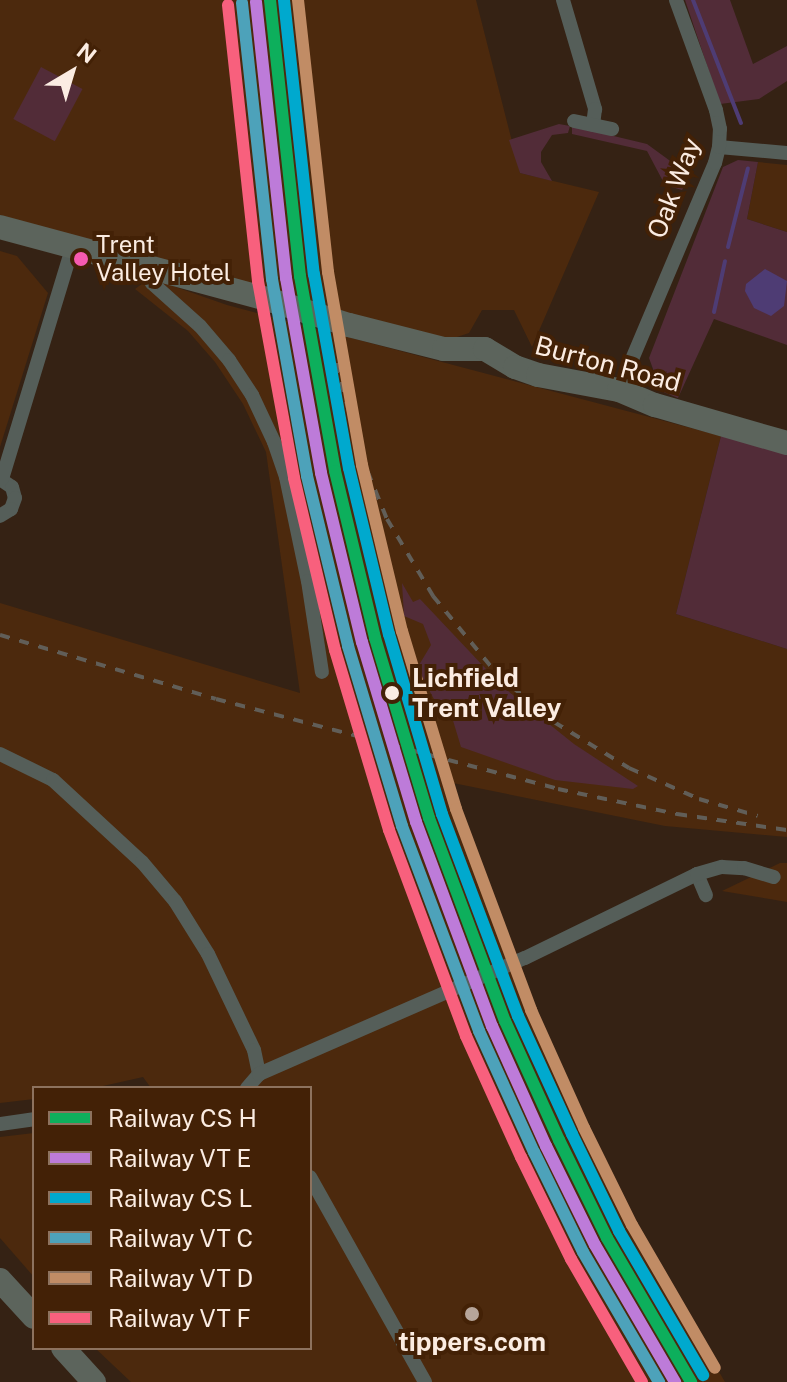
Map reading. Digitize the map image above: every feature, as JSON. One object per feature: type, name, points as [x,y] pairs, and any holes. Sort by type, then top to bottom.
[{"type":"highway","name":"Burton Road","points":[[0,227],[444,349],[485,349],[515,367],[538,375],[619,390],[681,413],[787,443]]},
{"type":"highway","points":[[0,1280],[32,1315]]},
{"type":"highway","points":[[65,1350],[94,1382]]},
{"type":"street","points":[[563,0],[595,109],[593,125]]},
{"type":"street","name":"Oak Way","points":[[619,390],[719,147],[720,129],[716,110],[676,0]]},
{"type":"street","points":[[574,121],[612,129]]},
{"type":"street","points":[[719,147],[787,153]]},
{"type":"street","points":[[0,516],[11,509],[15,498],[12,487],[1,479],[73,246]]},
{"type":"street","points":[[152,268],[152,283],[200,326],[229,360],[252,395],[274,442],[286,477],[308,581],[322,672]]},
{"type":"street","points":[[0,754],[53,780],[142,862],[175,901],[208,954],[254,1050],[259,1074]]},
{"type":"street","points":[[249,1086],[259,1074],[456,985],[525,958],[697,874],[722,867],[744,868],[774,877]]},
{"type":"street","points":[[697,874],[706,895]]},
{"type":"street","points":[[0,1124],[32,1119]]},
{"type":"street","points":[[312,1181],[425,1382]]},
{"type":"shaded area","points":[[0,0],[476,0],[520,173],[599,192],[532,347],[514,310],[482,310],[469,333],[454,338],[419,335],[0,215]]},
{"type":"shaded area","points":[[685,0],[730,0],[753,64],[787,46],[787,81],[759,99],[720,104]]},
{"type":"shaded area","points":[[41,67],[82,89],[55,141],[13,119]]},
{"type":"shaded area","points":[[559,124],[570,126],[568,133],[552,135],[541,152],[541,162],[552,181],[520,173],[509,140]]},
{"type":"shaded area","points":[[572,126],[647,144],[673,163],[684,187],[682,190],[665,185],[647,151],[572,134]]},
{"type":"shaded area","points":[[738,160],[758,162],[747,219],[787,232],[787,345],[714,319],[678,398],[661,391],[649,358],[723,167]]},
{"type":"shaded area","points":[[758,162],[787,165],[787,232],[747,219]]},
{"type":"shaded area","points":[[0,251],[17,256],[48,293],[0,447]]},
{"type":"shaded area","points":[[765,269],[787,281],[784,306],[771,316],[754,308],[745,291],[746,284]]},
{"type":"shaded area","points":[[150,278],[227,305],[721,436],[676,614],[787,649],[787,837],[665,826],[448,782],[518,972],[593,1137],[665,1280],[725,1382],[131,1382],[97,1350],[312,1350],[312,1086],[150,1086],[143,1077],[103,1086],[32,1086],[32,1099],[0,1103],[0,603],[300,693],[266,452],[243,404],[215,362],[188,331],[135,289]]},
{"type":"shaded area","points":[[721,436],[787,453],[787,649],[676,614]]},
{"type":"shaded area","points":[[402,583],[413,602],[420,599],[503,687],[574,744],[638,786],[633,789],[555,780],[461,747],[448,704],[436,703],[420,673],[419,665],[431,645],[423,624],[404,616]]},
{"type":"shaded area","points":[[780,863],[787,863],[787,902],[722,891]]},
{"type":"shaded area","points":[[32,1133],[32,1275],[0,1238],[0,1137]]},
{"type":"waterway","points":[[693,0],[741,123]]},
{"type":"waterway","points":[[728,247],[748,168]]},
{"type":"waterway","points":[[714,312],[725,261]]},
{"type":"railway","points":[[336,363],[360,453],[387,519],[433,596],[497,674],[554,722],[629,768],[699,799],[758,816]]},
{"type":"railway","points":[[0,635],[216,699],[558,789],[677,814],[787,830]]},
{"type":"transit line","points":[[270,0],[300,276],[335,471],[375,638],[429,818],[505,1021],[559,1140],[607,1238],[691,1382]]},
{"type":"transit line","points":[[284,0],[314,274],[349,468],[389,634],[442,814],[518,1016],[572,1134],[619,1231],[703,1375]]},
{"type":"transit line","points":[[298,0],[328,272],[362,465],[402,631],[456,809],[531,1010],[584,1128],[632,1225],[715,1368]]},
{"type":"transit line","points":[[256,2],[286,278],[321,473],[362,642],[416,822],[492,1026],[546,1146],[595,1245],[675,1382]]},
{"type":"transit line","points":[[242,3],[272,279],[307,476],[348,646],[402,826],[479,1031],[534,1152],[583,1252],[659,1382]]},
{"type":"transit line","points":[[228,5],[258,281],[294,478],[335,650],[389,830],[466,1036],[521,1157],[571,1259],[642,1382]]},
{"type":"place","name":"Trent Valley Hotel","points":[[81,259]]},
{"type":"place","name":"Lichfield Trent Valley","points":[[392,693]]},
{"type":"place","name":"tippers.com","points":[[472,1314]]}]
